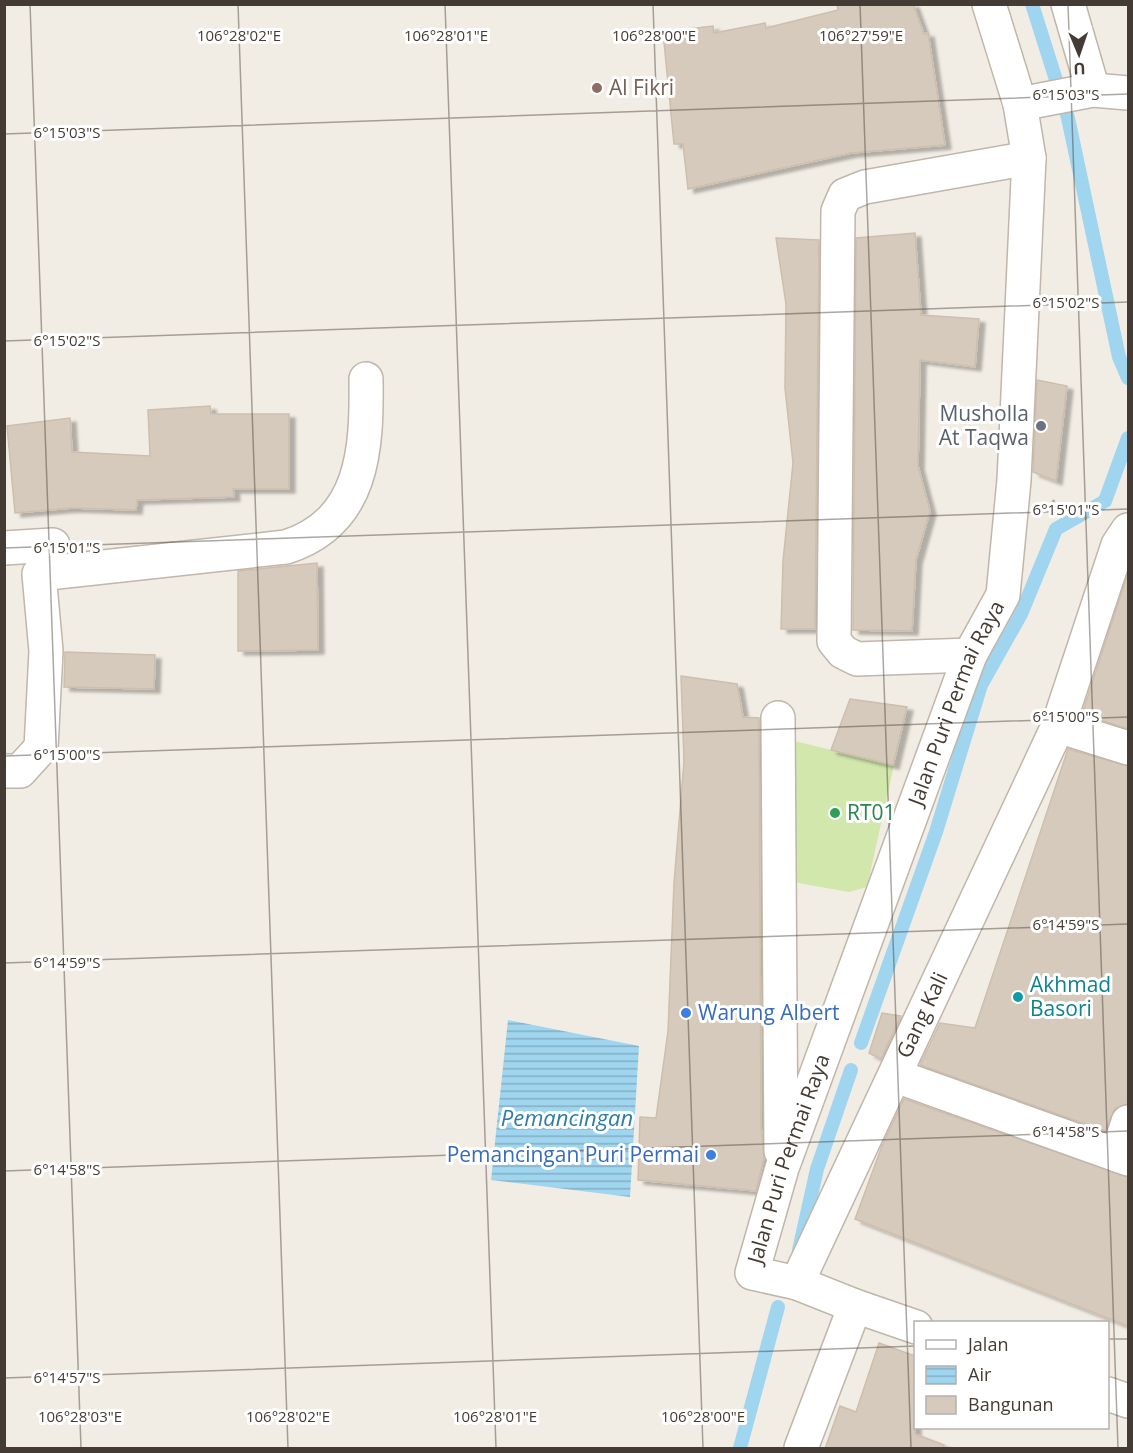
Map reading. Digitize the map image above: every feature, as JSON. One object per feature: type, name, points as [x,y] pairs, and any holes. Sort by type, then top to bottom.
[{"type":"street","name":"Jalan Puri Permai Raya","points":[[798,1284],[752,1273],[782,1168],[970,655],[1003,596],[1014,480],[1029,158],[1023,103],[989,4]]},
{"type":"street","points":[[1068,4],[1088,91]]},
{"type":"street","points":[[1023,103],[1088,91],[1128,93]]},
{"type":"street","points":[[970,655],[857,659],[843,652],[834,641],[838,211],[845,195],[864,187],[1029,158]]},
{"type":"street","points":[[4,771],[20,771],[41,748],[45,651],[39,574],[286,547],[307,541],[340,513],[356,484],[366,427],[366,379]]},
{"type":"street","name":"Gang Kali","points":[[798,1284],[1058,726],[1123,538]]},
{"type":"street","points":[[4,548],[53,545]]},
{"type":"street","points":[[778,718],[782,1168]]},
{"type":"street","points":[[1058,726],[1128,748]]},
{"type":"street","points":[[896,1076],[1123,1157],[1128,1122]]},
{"type":"street","points":[[798,1284],[914,1327]]},
{"type":"street","points":[[801,1449],[855,1306]]},
{"type":"street","points":[[1109,1395],[1128,1401]]},
{"type":"path","points":[[1059,505],[1084,518]]},
{"type":"green space","name":"RT01","points":[[786,739],[894,765],[867,887],[849,892],[798,883],[786,861]]},
{"type":"water","name":"Pemancingan","points":[[508,1020],[639,1046],[630,1197],[491,1180]]},
{"type":"building","points":[[837,4],[913,4],[924,34],[928,33],[945,145],[851,153],[688,189],[683,144],[674,144],[663,32],[713,26],[714,33],[765,23],[766,28],[838,10]]},
{"type":"building","points":[[915,233],[921,315],[979,319],[975,367],[920,360],[918,466],[930,511],[916,560],[912,631],[853,630],[856,238]]},
{"type":"building","points":[[776,238],[819,240],[815,629],[781,629],[783,561],[793,463],[785,388],[786,304]]},
{"type":"building","name":"Musholla At Taqwa","points":[[1037,380],[1067,386],[1056,481],[1033,472]]},
{"type":"building","points":[[210,406],[211,414],[289,414],[289,489],[233,489],[234,497],[137,500],[136,510],[72,508],[15,513],[7,426],[70,418],[72,452],[150,456],[148,410]]},
{"type":"building","points":[[317,563],[318,650],[238,651],[238,571]]},
{"type":"building","points":[[1128,573],[1128,729],[1082,714]]},
{"type":"building","points":[[65,652],[155,655],[154,689],[64,687]]},
{"type":"building","points":[[681,676],[737,684],[743,717],[759,718],[761,1126],[764,1158],[756,1191],[638,1180],[640,1117],[656,1118],[668,1031],[674,883],[684,761]]},
{"type":"building","points":[[850,699],[907,707],[893,765],[831,750]]},
{"type":"building","points":[[1068,749],[1128,766],[1128,1104],[1115,1108],[1105,1131],[920,1065],[940,1023],[975,1028]]},
{"type":"building","points":[[882,1013],[901,1016],[881,1059],[869,1053]]},
{"type":"building","points":[[904,1099],[1128,1177],[1128,1326],[855,1219],[882,1146]]},
{"type":"building","points":[[879,1343],[914,1356],[915,1434],[944,1445],[943,1449],[825,1449],[840,1406],[856,1412]]},
{"type":"waterway","points":[[1032,4],[1068,118],[1119,357],[1128,378]]},
{"type":"waterway","points":[[861,1043],[936,832],[981,685],[1021,614],[1056,529],[1105,501],[1128,438]]},
{"type":"waterway","points":[[799,1250],[817,1169],[851,1070]]},
{"type":"waterway","points":[[740,1448],[778,1307]]},
{"type":"place","name":"Al Fikri","points":[[597,88]]},
{"type":"place","name":"Musholla At Taqwa","points":[[1041,426]]},
{"type":"place","name":"RT01","points":[[835,813]]},
{"type":"place","name":"Akhmad Basori","points":[[1018,997]]},
{"type":"place","name":"Warung Albert","points":[[686,1013]]},
{"type":"place","name":"Pemancingan Puri Permai","points":[[711,1155]]}]
